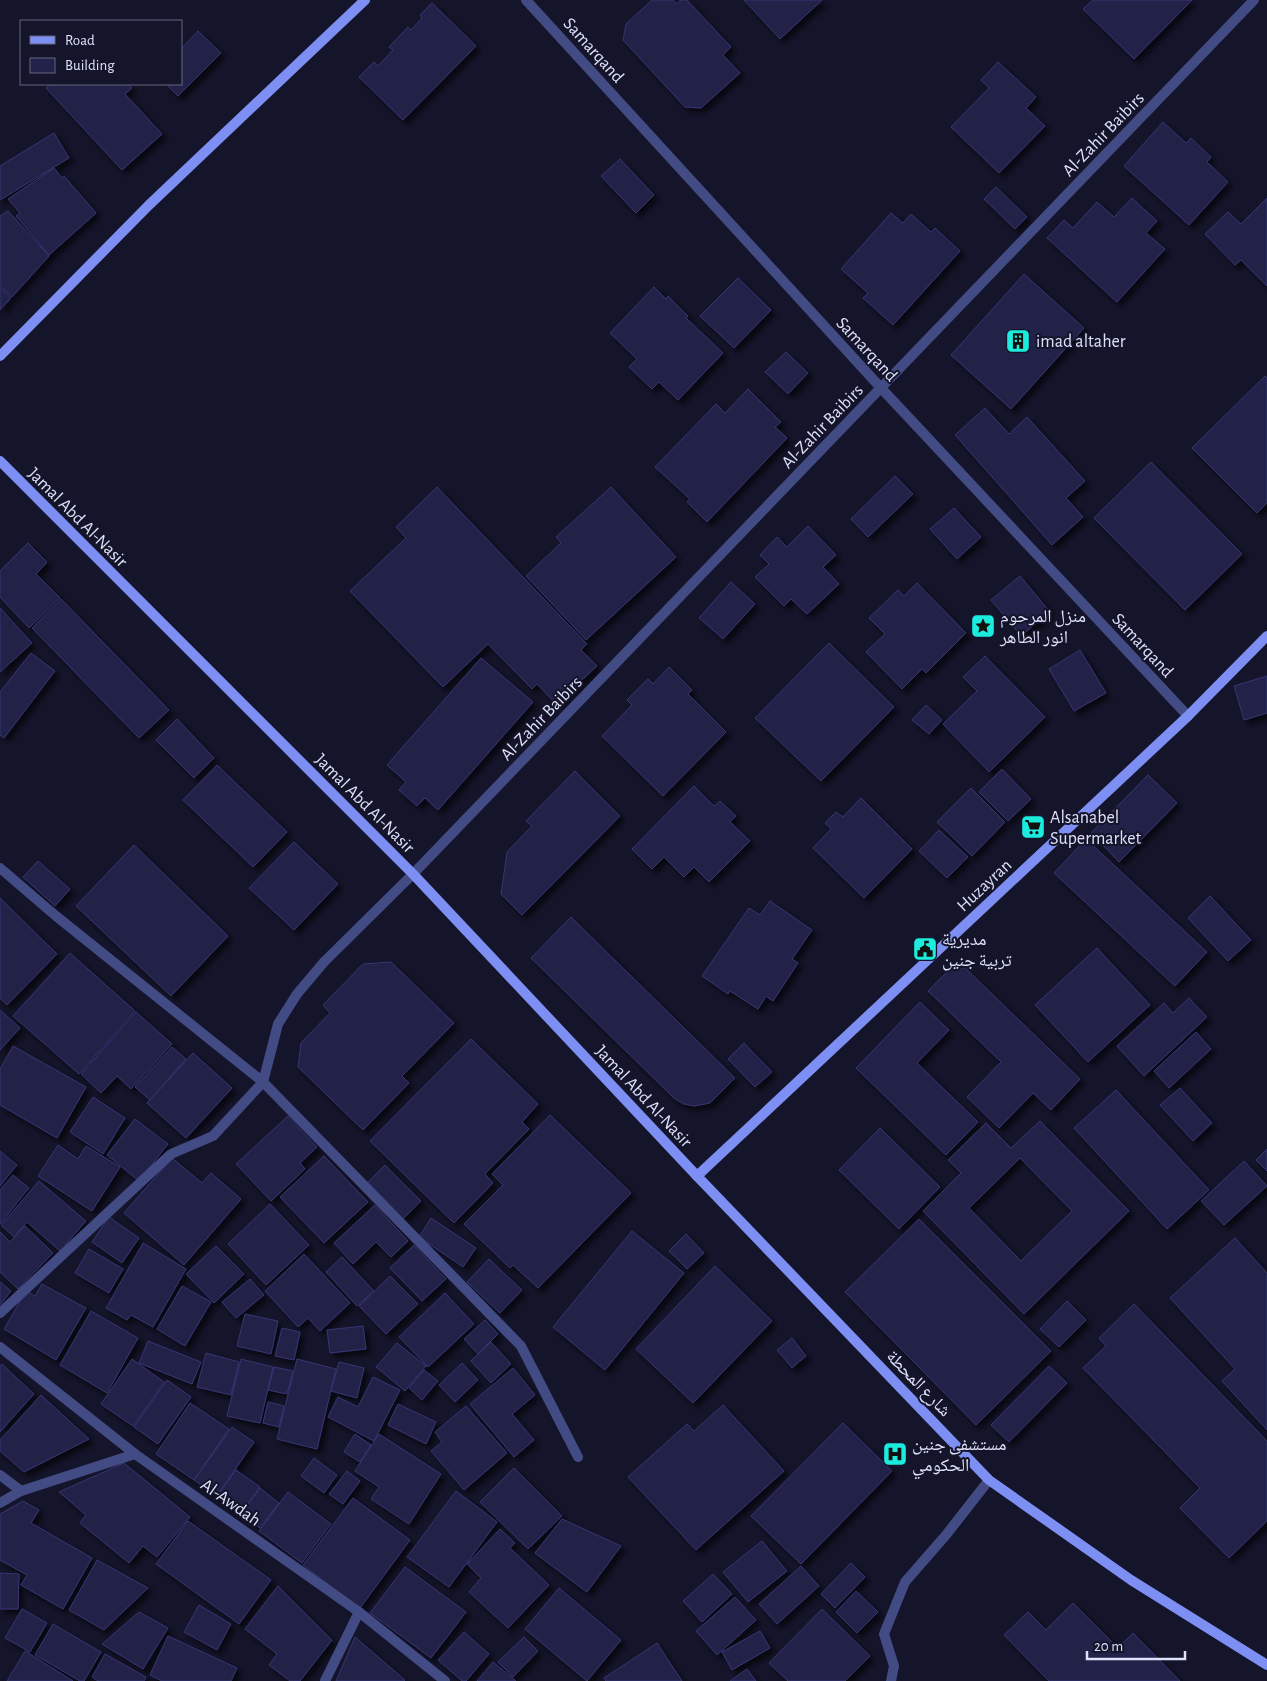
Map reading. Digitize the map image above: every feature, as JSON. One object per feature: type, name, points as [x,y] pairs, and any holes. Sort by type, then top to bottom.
[{"type":"main road","points":[[0,356],[149,205],[365,0]]},
{"type":"main road","name":"Jamal Abd Al-Nasir","points":[[0,461],[413,874],[697,1176]]},
{"type":"main road","name":"Huzayran","points":[[697,1176],[1188,716],[1267,636]]},
{"type":"main road","name":"شارع المحطة","points":[[697,1176],[989,1480],[1131,1580],[1267,1665]]},
{"type":"street","name":"Samarqand","points":[[526,0],[881,388],[1188,716]]},
{"type":"street","name":"Al-Zahir Baibirs","points":[[263,1082],[278,1024],[297,994],[324,962],[413,874],[1254,0]]},
{"type":"street","points":[[0,868],[56,916],[263,1082],[521,1346],[578,1456]]},
{"type":"street","points":[[0,1312],[171,1154],[213,1136],[263,1082]]},
{"type":"street","name":"Al-Awdah","points":[[0,1347],[135,1454],[359,1612],[445,1681]]},
{"type":"street","points":[[0,1503],[20,1492],[135,1454]]},
{"type":"street","points":[[0,1475],[20,1492]]},
{"type":"street","points":[[891,1681],[894,1666],[884,1634],[904,1582],[946,1535],[989,1480]]},
{"type":"street","points":[[325,1681],[359,1612]]},
{"type":"building","points":[[652,0],[673,0],[676,4],[681,0],[687,0],[731,47],[723,55],[740,73],[701,108],[685,107],[623,40],[626,24]]},
{"type":"building","points":[[744,0],[822,0],[780,39]]},
{"type":"building","points":[[1093,0],[1192,0],[1134,59],[1083,9]]},
{"type":"building","points":[[432,3],[476,46],[403,120],[359,77],[374,62],[378,66],[393,50],[389,47],[408,27],[411,30],[422,18],[420,15]]},
{"type":"building","points":[[198,31],[221,53],[178,96],[167,85],[182,85],[182,48]]},
{"type":"building","points":[[998,62],[1036,97],[1026,108],[1045,126],[999,173],[951,127],[989,88],[981,80]]},
{"type":"building","points":[[49,85],[129,85],[132,88],[125,94],[162,134],[122,170],[46,88]]},
{"type":"building","points":[[1163,122],[1186,143],[1191,138],[1211,157],[1207,162],[1228,182],[1189,225],[1124,166]]},
{"type":"building","points":[[54,133],[69,158],[0,200],[0,166]]},
{"type":"building","points":[[620,159],[654,195],[636,213],[601,176]]},
{"type":"building","points":[[54,168],[62,178],[64,176],[96,213],[49,255],[16,216],[20,213],[8,199]]},
{"type":"building","points":[[996,187],[1027,217],[1015,229],[984,199]]},
{"type":"building","points":[[1132,198],[1157,221],[1146,233],[1165,249],[1117,302],[1047,238],[1064,220],[1073,228],[1097,202],[1114,217]]},
{"type":"building","points":[[1267,198],[1267,286],[1241,260],[1235,265],[1205,234],[1228,212],[1241,224]]},
{"type":"building","points":[[8,211],[49,256],[12,297],[0,286],[0,216]]},
{"type":"building","points":[[891,213],[903,223],[911,214],[931,232],[935,228],[960,251],[893,325],[863,298],[868,293],[841,269]]},
{"type":"building","name":"imad altaher","points":[[1024,274],[1084,328],[1011,409],[951,355]]},
{"type":"building","points":[[738,278],[771,310],[734,348],[700,316]]},
{"type":"building","points":[[654,287],[666,299],[668,296],[688,316],[686,318],[723,353],[678,400],[659,382],[652,389],[629,367],[637,359],[610,333]]},
{"type":"building","points":[[0,288],[11,298],[0,310]]},
{"type":"building","points":[[786,352],[808,373],[788,394],[765,372]]},
{"type":"building","points":[[1265,376],[1267,378],[1267,503],[1257,513],[1192,448]]},
{"type":"building","points":[[748,389],[781,422],[775,427],[787,438],[707,522],[687,502],[690,499],[655,467],[716,404],[725,413]]},
{"type":"building","points":[[985,408],[1009,434],[1027,417],[1085,481],[1066,498],[1083,517],[1052,545],[955,435]]},
{"type":"building","points":[[1151,462],[1242,554],[1185,610],[1094,518]]},
{"type":"building","points":[[895,476],[913,494],[868,537],[851,519]]},
{"type":"building","points":[[437,487],[587,644],[581,650],[597,666],[556,704],[537,684],[532,689],[488,644],[443,687],[350,591],[406,538],[396,527]]},
{"type":"building","points":[[611,487],[676,557],[586,640],[526,576],[561,543],[556,537]]},
{"type":"building","points":[[954,508],[981,537],[957,559],[930,529]]},
{"type":"building","points":[[808,526],[836,555],[823,567],[839,584],[807,614],[791,599],[784,606],[755,577],[769,564],[760,555],[777,537],[787,547]]},
{"type":"building","points":[[28,543],[47,562],[36,574],[60,598],[29,628],[0,597],[0,571]]},
{"type":"building","points":[[1020,576],[1050,612],[1021,636],[991,600]]},
{"type":"building","points":[[731,582],[755,604],[723,639],[699,618]]},
{"type":"building","points":[[917,583],[966,633],[926,673],[922,669],[902,689],[866,652],[885,634],[869,618],[898,590],[904,596]]},
{"type":"building","points":[[61,599],[169,710],[139,738],[32,628]]},
{"type":"building","points":[[0,608],[32,643],[0,672]]},
{"type":"building","points":[[829,643],[894,707],[821,781],[755,718]]},
{"type":"building","points":[[1080,650],[1106,693],[1074,711],[1049,669]]},
{"type":"building","points":[[31,653],[55,671],[4,738],[0,735],[0,692]]},
{"type":"building","points":[[985,656],[1045,717],[989,772],[943,724],[977,691],[963,677]]},
{"type":"building","points":[[481,658],[533,702],[438,810],[425,798],[417,806],[399,790],[406,782],[387,765]]},
{"type":"building","points":[[669,667],[692,690],[688,694],[726,732],[663,796],[602,736],[632,705],[627,700],[648,679],[653,684]]},
{"type":"building","points":[[1267,676],[1267,713],[1244,720],[1234,686]]},
{"type":"building","points":[[926,705],[942,720],[929,734],[912,720]]},
{"type":"building","points":[[177,719],[214,758],[194,778],[156,740]]},
{"type":"building","points":[[217,765],[287,832],[253,867],[183,800]]},
{"type":"building","points":[[1002,769],[1031,799],[1008,821],[979,792]]},
{"type":"building","points":[[575,771],[620,816],[522,915],[501,894],[507,852],[532,826],[526,821]]},
{"type":"building","points":[[1148,775],[1177,803],[1119,862],[1091,833]]},
{"type":"building","points":[[694,786],[714,806],[720,801],[736,816],[730,822],[750,841],[709,882],[694,867],[684,877],[664,857],[652,869],[632,849]]},
{"type":"building","points":[[971,788],[1005,822],[972,856],[937,822]]},
{"type":"building","points":[[861,798],[912,849],[864,898],[813,848],[831,829],[825,823],[836,812],[843,817]]},
{"type":"building","points":[[939,830],[968,857],[947,878],[919,851]]},
{"type":"building","points":[[1086,839],[1207,952],[1175,986],[1054,873]]},
{"type":"building","points":[[294,842],[338,884],[294,930],[249,888]]},
{"type":"building","points":[[134,845],[228,936],[171,996],[76,906]]},
{"type":"building","points":[[38,861],[70,889],[55,906],[23,877]]},
{"type":"building","points":[[1210,896],[1251,940],[1228,961],[1188,918]]},
{"type":"building","points":[[0,898],[57,954],[7,1005],[0,998]]},
{"type":"building","points":[[770,901],[812,930],[792,959],[798,963],[773,1001],[766,996],[758,1009],[730,991],[728,994],[702,976],[749,908],[760,915]]},
{"type":"building","points":[[571,917],[735,1078],[710,1103],[694,1106],[684,1104],[675,1099],[531,958]]},
{"type":"building","points":[[1097,948],[1150,1005],[1088,1062],[1035,1005]]},
{"type":"building","points":[[70,953],[135,1011],[79,1074],[13,1016]]},
{"type":"building","points":[[958,961],[1080,1079],[1051,1110],[1033,1093],[999,1128],[967,1097],[1001,1062],[928,991]]},
{"type":"building","points":[[391,962],[454,1023],[402,1076],[409,1083],[363,1130],[298,1067],[301,1043],[330,1013],[323,1005],[363,964]]},
{"type":"building","points":[[1189,998],[1207,1017],[1144,1076],[1117,1046],[1164,1003],[1173,1013]]},
{"type":"building","points":[[920,1002],[949,1030],[917,1063],[978,1122],[946,1155],[856,1068]]},
{"type":"building","points":[[0,1010],[20,1028],[0,1050]]},
{"type":"building","points":[[136,1012],[172,1044],[131,1089],[117,1076],[101,1093],[81,1074]]},
{"type":"building","points":[[1196,1032],[1211,1049],[1169,1088],[1154,1071]]},
{"type":"building","points":[[471,1039],[538,1104],[522,1122],[529,1129],[485,1174],[493,1183],[454,1223],[370,1141]]},
{"type":"building","points":[[744,1043],[772,1072],[755,1087],[728,1059]]},
{"type":"building","points":[[13,1046],[86,1087],[57,1138],[0,1105],[0,1069]]},
{"type":"building","points":[[172,1047],[186,1059],[150,1100],[135,1087]]},
{"type":"building","points":[[193,1053],[232,1088],[186,1138],[147,1103]]},
{"type":"building","points":[[1180,1088],[1212,1123],[1193,1141],[1160,1105]]},
{"type":"building","points":[[1116,1090],[1209,1190],[1167,1229],[1074,1128]]},
{"type":"building","points":[[93,1097],[125,1118],[103,1154],[70,1132]]},
{"type":"building","points":[[550,1115],[631,1193],[538,1288],[513,1265],[510,1268],[464,1224],[503,1185],[492,1174]]},
{"type":"building","points":[[288,1116],[317,1147],[300,1163],[305,1169],[271,1201],[236,1164]]},
{"type":"building","points":[[135,1119],[168,1144],[139,1181],[107,1155]]},
{"type":"building","points":[[1040,1121],[1129,1211],[1024,1314],[923,1211],[961,1173],[948,1160],[986,1123],[1011,1148]],"holes":[[[1020,1158],[1072,1211],[1021,1261],[969,1208]]]},
{"type":"building","points":[[880,1128],[940,1187],[899,1229],[839,1170]]},
{"type":"building","points":[[58,1145],[78,1159],[86,1146],[120,1167],[92,1211],[38,1176]]},
{"type":"building","points":[[1267,1149],[1267,1171],[1256,1160]]},
{"type":"building","points":[[0,1151],[17,1165],[0,1186]]},
{"type":"building","points":[[324,1156],[368,1202],[324,1243],[280,1197]]},
{"type":"building","points":[[172,1158],[202,1183],[211,1173],[241,1199],[184,1265],[124,1213]]},
{"type":"building","points":[[1244,1161],[1267,1186],[1224,1225],[1201,1201]]},
{"type":"building","points":[[385,1165],[421,1201],[403,1219],[367,1183]]},
{"type":"building","points":[[13,1175],[29,1188],[0,1224],[0,1190]]},
{"type":"building","points":[[39,1181],[86,1221],[60,1251],[27,1222],[14,1237],[1,1225]]},
{"type":"building","points":[[270,1204],[309,1245],[266,1285],[228,1244]]},
{"type":"building","points":[[375,1205],[408,1241],[391,1257],[376,1242],[353,1264],[334,1243]]},
{"type":"building","points":[[109,1217],[139,1238],[122,1263],[92,1242]]},
{"type":"building","points":[[431,1218],[476,1248],[463,1267],[419,1237]]},
{"type":"building","points":[[919,1219],[1051,1351],[976,1425],[845,1292]]},
{"type":"building","points":[[25,1226],[53,1253],[18,1289],[0,1272],[0,1232],[10,1242]]},
{"type":"building","points":[[632,1231],[684,1273],[605,1370],[553,1327]]},
{"type":"building","points":[[686,1234],[704,1253],[687,1269],[669,1251]]},
{"type":"building","points":[[1235,1238],[1267,1273],[1267,1430],[1222,1381],[1235,1369],[1170,1298]]},
{"type":"building","points":[[143,1243],[186,1269],[153,1327],[131,1315],[127,1320],[106,1308]]},
{"type":"building","points":[[414,1245],[446,1279],[422,1301],[390,1268]]},
{"type":"building","points":[[216,1246],[244,1274],[214,1303],[186,1274]]},
{"type":"building","points":[[89,1249],[123,1269],[109,1293],[75,1273]]},
{"type":"building","points":[[304,1254],[350,1303],[320,1331],[308,1318],[298,1327],[265,1291]]},
{"type":"building","points":[[342,1257],[374,1291],[357,1306],[326,1272]]},
{"type":"building","points":[[489,1259],[522,1290],[500,1313],[467,1282]]},
{"type":"building","points":[[715,1266],[772,1321],[693,1403],[636,1349]]},
{"type":"building","points":[[390,1276],[418,1304],[386,1334],[359,1306]]},
{"type":"building","points":[[250,1279],[264,1295],[236,1318],[222,1302]]},
{"type":"building","points":[[0,1282],[11,1291],[0,1305]]},
{"type":"building","points":[[42,1284],[86,1308],[56,1360],[4,1329],[26,1291],[35,1296]]},
{"type":"building","points":[[182,1286],[211,1302],[185,1346],[157,1329]]},
{"type":"building","points":[[445,1293],[474,1324],[428,1367],[399,1337]]},
{"type":"building","points":[[1067,1301],[1086,1320],[1059,1347],[1040,1329]]},
{"type":"building","points":[[1134,1304],[1267,1441],[1267,1521],[1229,1558],[1180,1508],[1200,1488],[1083,1368],[1106,1346],[1099,1338]]},
{"type":"building","points":[[91,1311],[138,1338],[107,1393],[60,1365]]},
{"type":"building","points":[[245,1314],[278,1321],[271,1354],[237,1346]]},
{"type":"building","points":[[485,1320],[498,1334],[478,1354],[464,1339]]},
{"type":"building","points":[[363,1326],[366,1349],[330,1353],[327,1330]]},
{"type":"building","points":[[282,1328],[300,1332],[294,1360],[275,1356]]},
{"type":"building","points":[[792,1338],[806,1356],[792,1368],[777,1350]]},
{"type":"building","points":[[148,1341],[201,1362],[192,1384],[139,1363]]},
{"type":"building","points":[[491,1342],[511,1364],[491,1383],[471,1361]]},
{"type":"building","points":[[397,1343],[426,1366],[405,1391],[376,1367]]},
{"type":"building","points":[[206,1353],[239,1362],[231,1395],[197,1387]]},
{"type":"building","points":[[132,1359],[164,1382],[133,1426],[101,1404]]},
{"type":"building","points":[[241,1359],[273,1367],[260,1423],[227,1416]]},
{"type":"building","points":[[297,1359],[336,1369],[317,1449],[277,1439]]},
{"type":"building","points":[[339,1362],[364,1368],[357,1398],[331,1391]]},
{"type":"building","points":[[462,1363],[478,1380],[455,1402],[439,1385]]},
{"type":"building","points":[[2,1364],[34,1394],[0,1432],[0,1366]]},
{"type":"building","points":[[1049,1366],[1067,1383],[1009,1442],[991,1425]]},
{"type":"building","points":[[274,1367],[293,1371],[287,1394],[268,1390]]},
{"type":"building","points":[[513,1368],[535,1395],[512,1414],[534,1440],[514,1457],[470,1404]]},
{"type":"building","points":[[424,1370],[438,1381],[422,1400],[409,1388]]},
{"type":"building","points":[[373,1377],[400,1390],[374,1441],[328,1417],[338,1397],[358,1407]]},
{"type":"building","points":[[167,1380],[191,1397],[158,1444],[134,1427]]},
{"type":"building","points":[[41,1395],[89,1439],[24,1472],[0,1451],[0,1440]]},
{"type":"building","points":[[268,1402],[284,1406],[279,1427],[263,1423]]},
{"type":"building","points":[[190,1403],[229,1429],[194,1480],[156,1454]]},
{"type":"building","points":[[398,1404],[436,1422],[426,1444],[388,1425]]},
{"type":"building","points":[[723,1405],[784,1471],[696,1550],[628,1477],[687,1424],[694,1431]]},
{"type":"building","points":[[466,1406],[507,1453],[464,1490],[431,1451],[442,1442],[435,1432]]},
{"type":"building","points":[[843,1423],[892,1471],[801,1564],[751,1516]]},
{"type":"building","points":[[232,1427],[254,1442],[217,1496],[194,1480]]},
{"type":"building","points":[[355,1434],[371,1445],[360,1462],[344,1452]]},
{"type":"building","points":[[379,1434],[441,1474],[409,1524],[371,1499],[379,1487],[355,1471]]},
{"type":"building","points":[[314,1458],[337,1475],[324,1493],[301,1476]]},
{"type":"building","points":[[124,1463],[190,1517],[157,1557],[143,1546],[129,1563],[80,1523],[86,1515],[59,1492]]},
{"type":"building","points":[[514,1468],[562,1516],[528,1549],[480,1502]]},
{"type":"building","points":[[236,1470],[260,1487],[240,1514],[216,1497]]},
{"type":"building","points":[[347,1471],[360,1481],[343,1504],[329,1494]]},
{"type":"building","points":[[260,1488],[279,1503],[260,1528],[241,1514]]},
{"type":"building","points":[[456,1491],[497,1522],[449,1587],[407,1557]]},
{"type":"building","points":[[288,1492],[331,1524],[302,1563],[259,1531]]},
{"type":"building","points":[[353,1498],[410,1540],[360,1608],[303,1565]]},
{"type":"building","points":[[23,1501],[39,1510],[31,1523],[92,1558],[63,1609],[21,1585],[27,1575],[0,1560],[0,1514]]},
{"type":"building","points":[[562,1519],[621,1546],[587,1592],[535,1553]]},
{"type":"building","points":[[188,1521],[271,1580],[239,1624],[156,1564]]},
{"type":"building","points":[[500,1529],[515,1543],[510,1548],[549,1585],[508,1628],[469,1592],[481,1578],[467,1564]]},
{"type":"building","points":[[762,1541],[787,1571],[748,1602],[723,1572]]},
{"type":"building","points":[[97,1560],[148,1588],[104,1630],[69,1610]]},
{"type":"building","points":[[851,1563],[865,1577],[835,1608],[821,1594]]},
{"type":"building","points":[[801,1566],[819,1586],[777,1624],[759,1604]]},
{"type":"building","points":[[405,1567],[466,1612],[431,1658],[370,1613]]},
{"type":"building","points":[[0,1573],[19,1574],[18,1609],[0,1609]]},
{"type":"building","points":[[713,1574],[732,1594],[702,1622],[683,1601]]},
{"type":"building","points":[[278,1586],[332,1640],[300,1681],[290,1681],[269,1665],[277,1654],[245,1629]]},
{"type":"building","points":[[559,1588],[621,1640],[587,1681],[525,1629]]},
{"type":"building","points":[[856,1591],[878,1612],[857,1633],[836,1612]]},
{"type":"building","points":[[735,1597],[756,1620],[717,1655],[696,1631]]},
{"type":"building","points":[[1073,1603],[1118,1648],[1133,1633],[1180,1681],[1049,1681],[1004,1635],[1028,1612],[1046,1630]]},
{"type":"building","points":[[199,1605],[231,1624],[217,1650],[184,1632]]},
{"type":"building","points":[[22,1609],[47,1623],[30,1652],[5,1638]]},
{"type":"building","points":[[822,1609],[870,1656],[845,1681],[788,1681],[769,1663]]},
{"type":"building","points":[[139,1612],[168,1628],[143,1669],[102,1644]]},
{"type":"building","points":[[53,1624],[101,1652],[84,1681],[80,1681],[35,1655]]},
{"type":"building","points":[[760,1631],[770,1648],[732,1670],[722,1652]]},
{"type":"building","points":[[464,1632],[489,1654],[466,1681],[462,1681],[438,1660]]},
{"type":"building","points":[[168,1636],[237,1668],[231,1681],[162,1681],[150,1675]]},
{"type":"building","points":[[355,1637],[405,1680],[336,1681]]},
{"type":"building","points":[[524,1637],[538,1651],[513,1677],[498,1662]]},
{"type":"building","points":[[657,1643],[682,1681],[606,1681],[604,1678]]},
{"type":"building","points":[[25,1651],[73,1681],[7,1681]]},
{"type":"building","points":[[105,1654],[146,1677],[144,1681],[98,1681],[92,1677]]},
{"type":"building","points":[[493,1662],[516,1681],[477,1681]]},
{"type":"building","points":[[747,1669],[756,1681],[730,1681]]},
{"type":"place","name":"imad altaher","points":[[1018,341]]},
{"type":"place","name":"منزل المرحوم انور الطاهر","points":[[983,626]]},
{"type":"place","name":"Alsanabel Supermarket","points":[[1033,827]]},
{"type":"place","name":"مديرية تربية جنين","points":[[925,949]]},
{"type":"place","name":"مستشفى جنين الحكومي","points":[[895,1454]]}]
